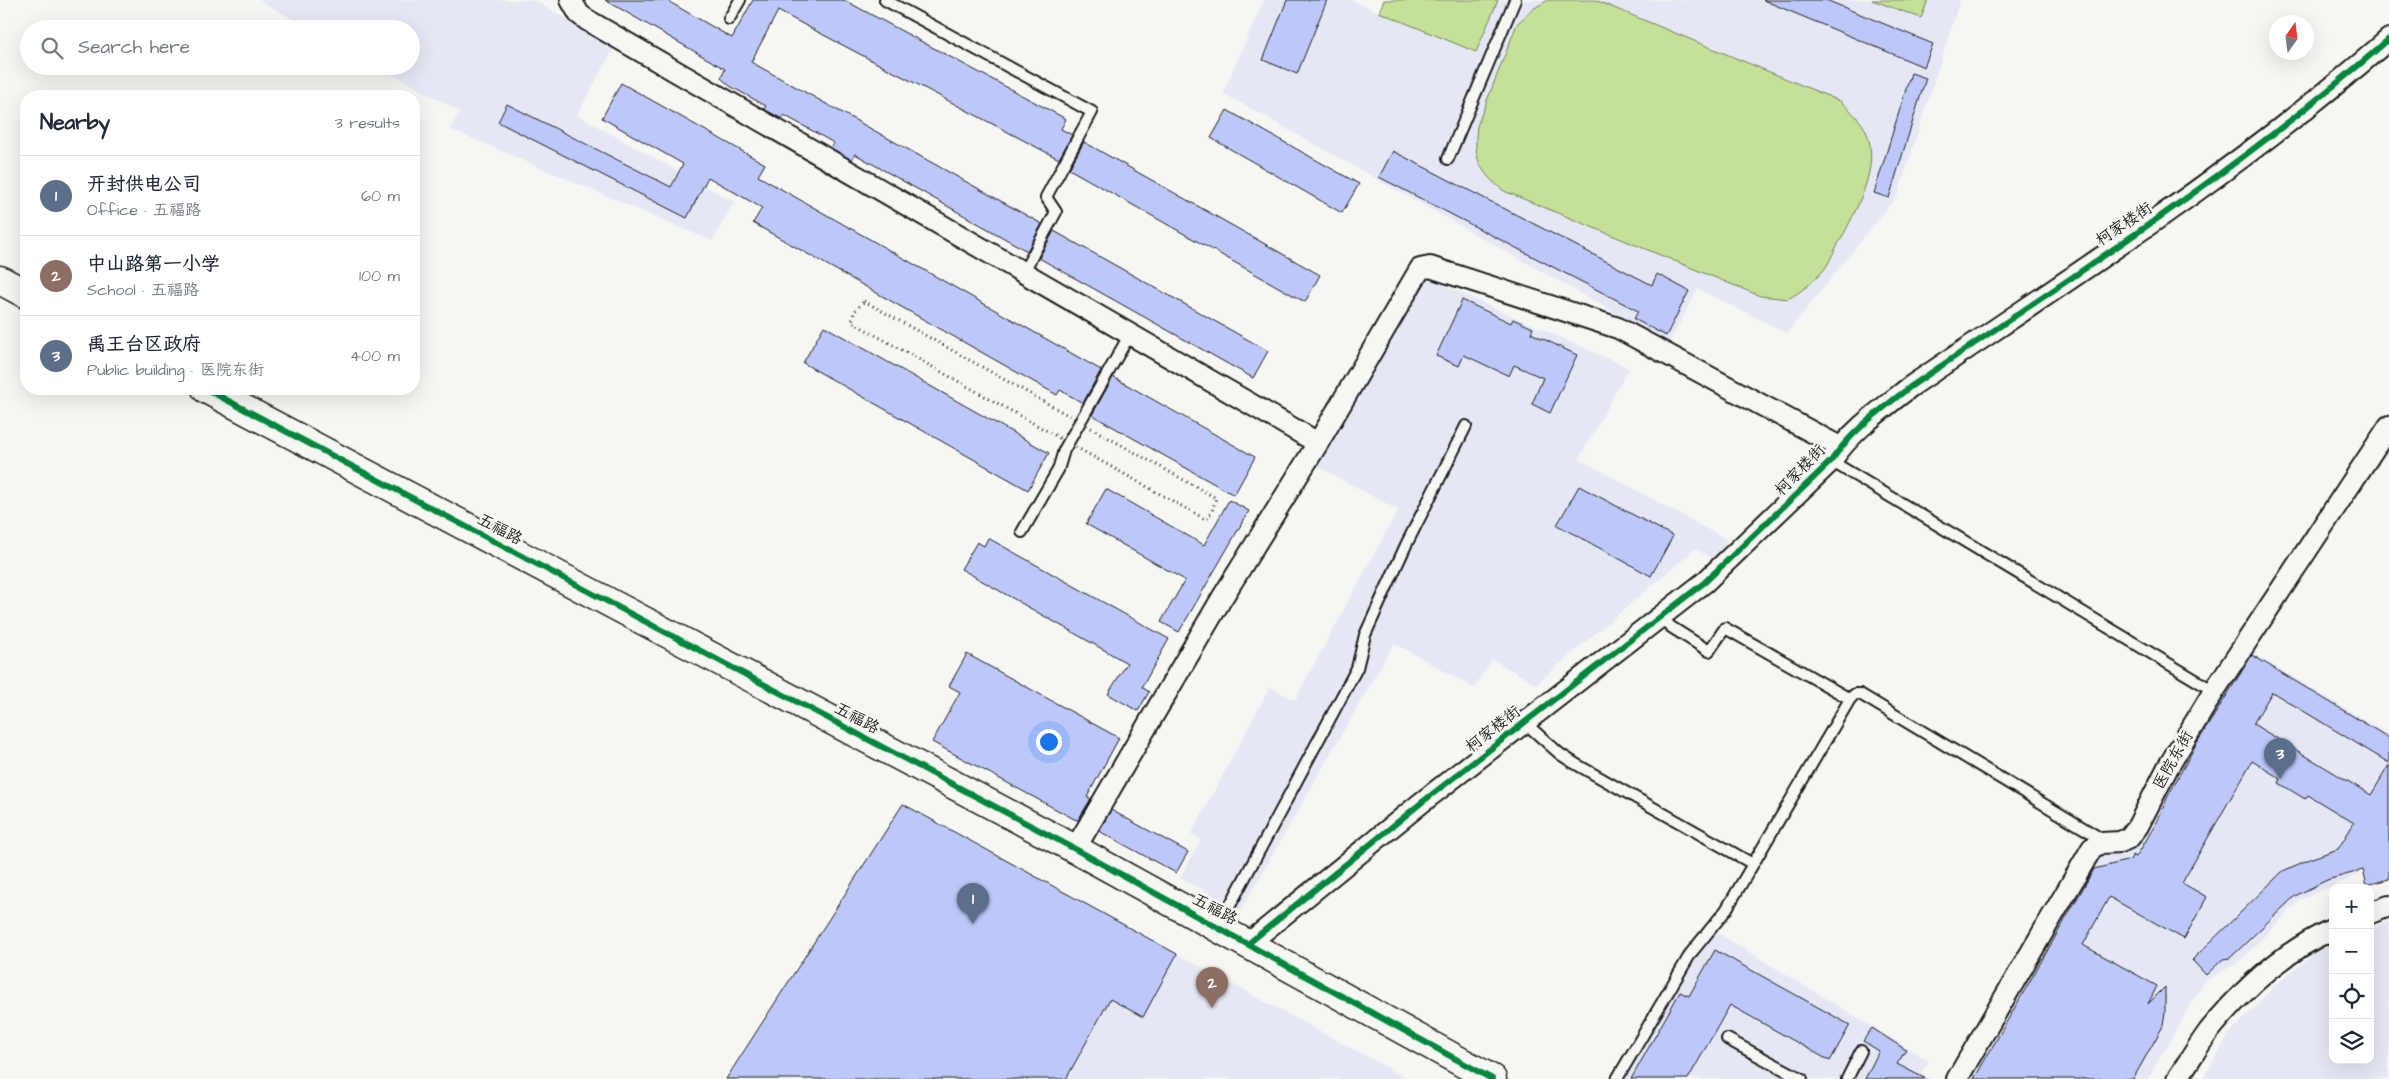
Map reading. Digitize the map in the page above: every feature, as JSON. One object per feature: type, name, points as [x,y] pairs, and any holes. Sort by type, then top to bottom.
[{"type":"street","points":[[571,0],[579,14],[587,20],[1318,443]]},
{"type":"street","name":"柯家楼街","points":[[1249,943],[1421,803],[1705,582],[1868,420],[1910,387],[2216,178],[2346,77],[2389,40]]},
{"type":"street","points":[[1075,849],[1222,598],[1318,443],[1420,269],[1430,267],[1618,328],[1835,454]]},
{"type":"street","points":[[0,280],[20,291]]},
{"type":"street","name":"五福路","points":[[217,395],[1075,849],[1249,943],[1492,1079]]},
{"type":"street","name":"医院东街","points":[[1957,1079],[2092,848],[2101,842],[2120,842],[2129,838],[2138,826],[2168,768],[2214,691],[2389,426]]},
{"type":"street","points":[[2374,912],[2389,906]]},
{"type":"street","points":[[2178,1079],[2209,1032],[2237,1000],[2264,975],[2294,952],[2329,931]]},
{"type":"lane","points":[[729,19],[740,0]]},
{"type":"lane","points":[[885,0],[1092,112],[1046,197],[1056,212],[1023,272]]},
{"type":"lane","points":[[1448,159],[1515,0]]},
{"type":"lane","points":[[1022,532],[1058,470],[1068,442],[1130,334]]},
{"type":"lane","points":[[1218,927],[1357,668],[1365,635],[1406,545],[1466,426]]},
{"type":"lane","points":[[1835,454],[2214,691]]},
{"type":"lane","points":[[1660,616],[1671,627],[1709,652],[1725,628],[1850,699]]},
{"type":"lane","points":[[1617,1079],[1691,952],[1726,910],[1854,694],[1860,694],[2107,842]]},
{"type":"lane","points":[[1524,722],[1560,754],[1574,763],[1753,864]]},
{"type":"lane","points":[[1727,1039],[1802,1079]]},
{"type":"lane","points":[[1847,1079],[1861,1051]]},
{"type":"path","points":[[864,301],[1216,498],[1212,511],[1206,519],[1203,518],[1068,442],[852,322],[854,312],[864,301]]},
{"type":"shaded area","points":[[259,0],[533,0],[615,46],[577,115],[734,202],[712,241],[450,129],[460,112],[394,75],[420,75],[420,20],[295,20]]},
{"type":"shaded area","points":[[1264,0],[1351,0],[1379,12],[1384,0],[1960,0],[1898,195],[1787,333],[1698,289],[1669,343],[1223,93]]},
{"type":"shaded area","points":[[1423,276],[1629,368],[1579,459],[1727,540],[1716,560],[1695,549],[1536,684],[1492,659],[1474,688],[1394,643],[1241,910],[1180,878],[1201,840],[1191,834],[1270,687],[1295,700],[1398,510],[1311,463]]},
{"type":"shaded area","points":[[2249,651],[2389,735],[2389,822],[2358,875],[2337,884],[2329,884],[2329,887],[2301,899],[2239,962],[2204,982],[2148,1079],[1965,1079],[2088,862],[2130,848]]},
{"type":"shaded area","points":[[2389,922],[2389,1079],[2203,1079],[2229,1035],[2277,983],[2329,942],[2329,1064],[2374,1064],[2374,927]]},
{"type":"shaded area","points":[[1714,931],[1929,1061],[1921,1074],[1930,1079],[1623,1079],[1694,955]]},
{"type":"shaded area","points":[[1177,954],[1408,1079],[1066,1079],[1110,999],[1143,1016]]},
{"type":"green space","points":[[1384,0],[1498,0],[1476,52],[1379,12]]},
{"type":"green space","points":[[1548,0],[1595,0],[1840,101],[1854,114],[1865,129],[1869,140],[1871,153],[1867,181],[1856,210],[1829,262],[1815,279],[1788,299],[1760,296],[1504,191],[1495,184],[1483,171],[1477,156],[1477,126],[1517,24],[1533,9]]},
{"type":"green space","points":[[1872,0],[1928,0],[1921,18]]},
{"type":"building","points":[[605,0],[666,0],[732,38],[753,0],[844,0],[1066,119],[1061,129],[1072,135],[1059,159],[778,11],[751,62],[1042,224],[1027,251],[855,154],[852,160],[831,148],[834,143],[784,115],[782,119],[764,109],[766,106],[730,86],[721,78],[725,69]]},
{"type":"building","points":[[1287,0],[1327,0],[1297,74],[1263,60]]},
{"type":"building","points":[[1763,0],[1826,0],[1933,44],[1924,67]]},
{"type":"building","points":[[1911,73],[1926,78],[1889,198],[1874,193]]},
{"type":"building","points":[[621,83],[765,164],[758,176],[1101,370],[1083,403],[1060,390],[1057,395],[753,223],[762,208],[708,177],[687,218],[498,122],[507,104],[671,187],[683,164],[602,118]]},
{"type":"building","points":[[1227,110],[1359,184],[1342,213],[1211,138]]},
{"type":"building","points":[[1084,142],[1320,275],[1305,302],[1069,169]]},
{"type":"building","points":[[1393,151],[1652,285],[1657,274],[1689,291],[1666,336],[1634,319],[1638,311],[1379,177]]},
{"type":"building","points":[[1054,231],[1268,351],[1253,378],[1039,258]]},
{"type":"building","points":[[1462,300],[1511,323],[1513,319],[1533,328],[1531,333],[1577,355],[1550,413],[1532,404],[1543,378],[1514,365],[1509,376],[1464,355],[1459,366],[1436,356]]},
{"type":"building","points":[[824,326],[1049,453],[1028,490],[803,363]]},
{"type":"building","points":[[1113,377],[1255,457],[1234,495],[1092,415]]},
{"type":"building","points":[[1579,486],[1673,536],[1651,576],[1557,525]]},
{"type":"building","points":[[1106,489],[1204,545],[1229,500],[1249,511],[1179,632],[1161,622],[1185,580],[1086,524]]},
{"type":"building","points":[[988,538],[1169,639],[1142,687],[1149,692],[1138,711],[1108,694],[1127,663],[961,569],[977,542],[984,546]]},
{"type":"building","points":[[967,654],[1119,738],[1087,797],[1091,799],[1078,820],[932,742],[960,692],[949,686]]},
{"type":"building","points":[[2252,655],[2389,738],[2389,763],[2272,692],[2253,724],[2371,795],[2389,765],[2389,879],[2367,884],[2363,870],[2327,880],[2295,896],[2230,958],[2223,959],[2206,975],[2192,960],[2283,871],[2338,849],[2354,823],[2308,795],[2305,799],[2279,783],[2281,779],[2252,761],[2182,883],[2207,897],[2184,939],[2109,897],[2083,945],[2157,986],[2148,1004],[2165,987],[2163,1026],[2133,1079],[1974,1079],[2094,869],[2130,860],[2133,855],[2136,857],[2157,822],[2168,796],[2195,746]]},
{"type":"building","points":[[903,804],[1177,954],[1143,1017],[1110,999],[1066,1079],[726,1079]]},
{"type":"building","points":[[1111,810],[1188,852],[1176,873],[1099,831]]},
{"type":"building","points":[[1715,950],[1850,1025],[1830,1061],[1730,1005],[1688,1079],[1631,1079],[1680,992],[1689,996]]},
{"type":"building","points":[[1872,1028],[1906,1050],[1897,1064],[1926,1079],[1865,1079],[1879,1051],[1863,1041]]},
{"type":"cycle path","points":[[1249,943],[1421,803],[1705,582],[1831,461],[1857,430],[1910,387],[2094,263],[2215,177],[2274,133],[2389,39]]},
{"type":"cycle path","points":[[217,395],[1075,849],[1492,1079]]},
{"type":"place","name":"禹王台区政府","points":[[2280,779]]},
{"type":"place","name":"开封供电公司","points":[[973,924]]},
{"type":"place","name":"中山路第一小学","points":[[1212,1008]]}]
